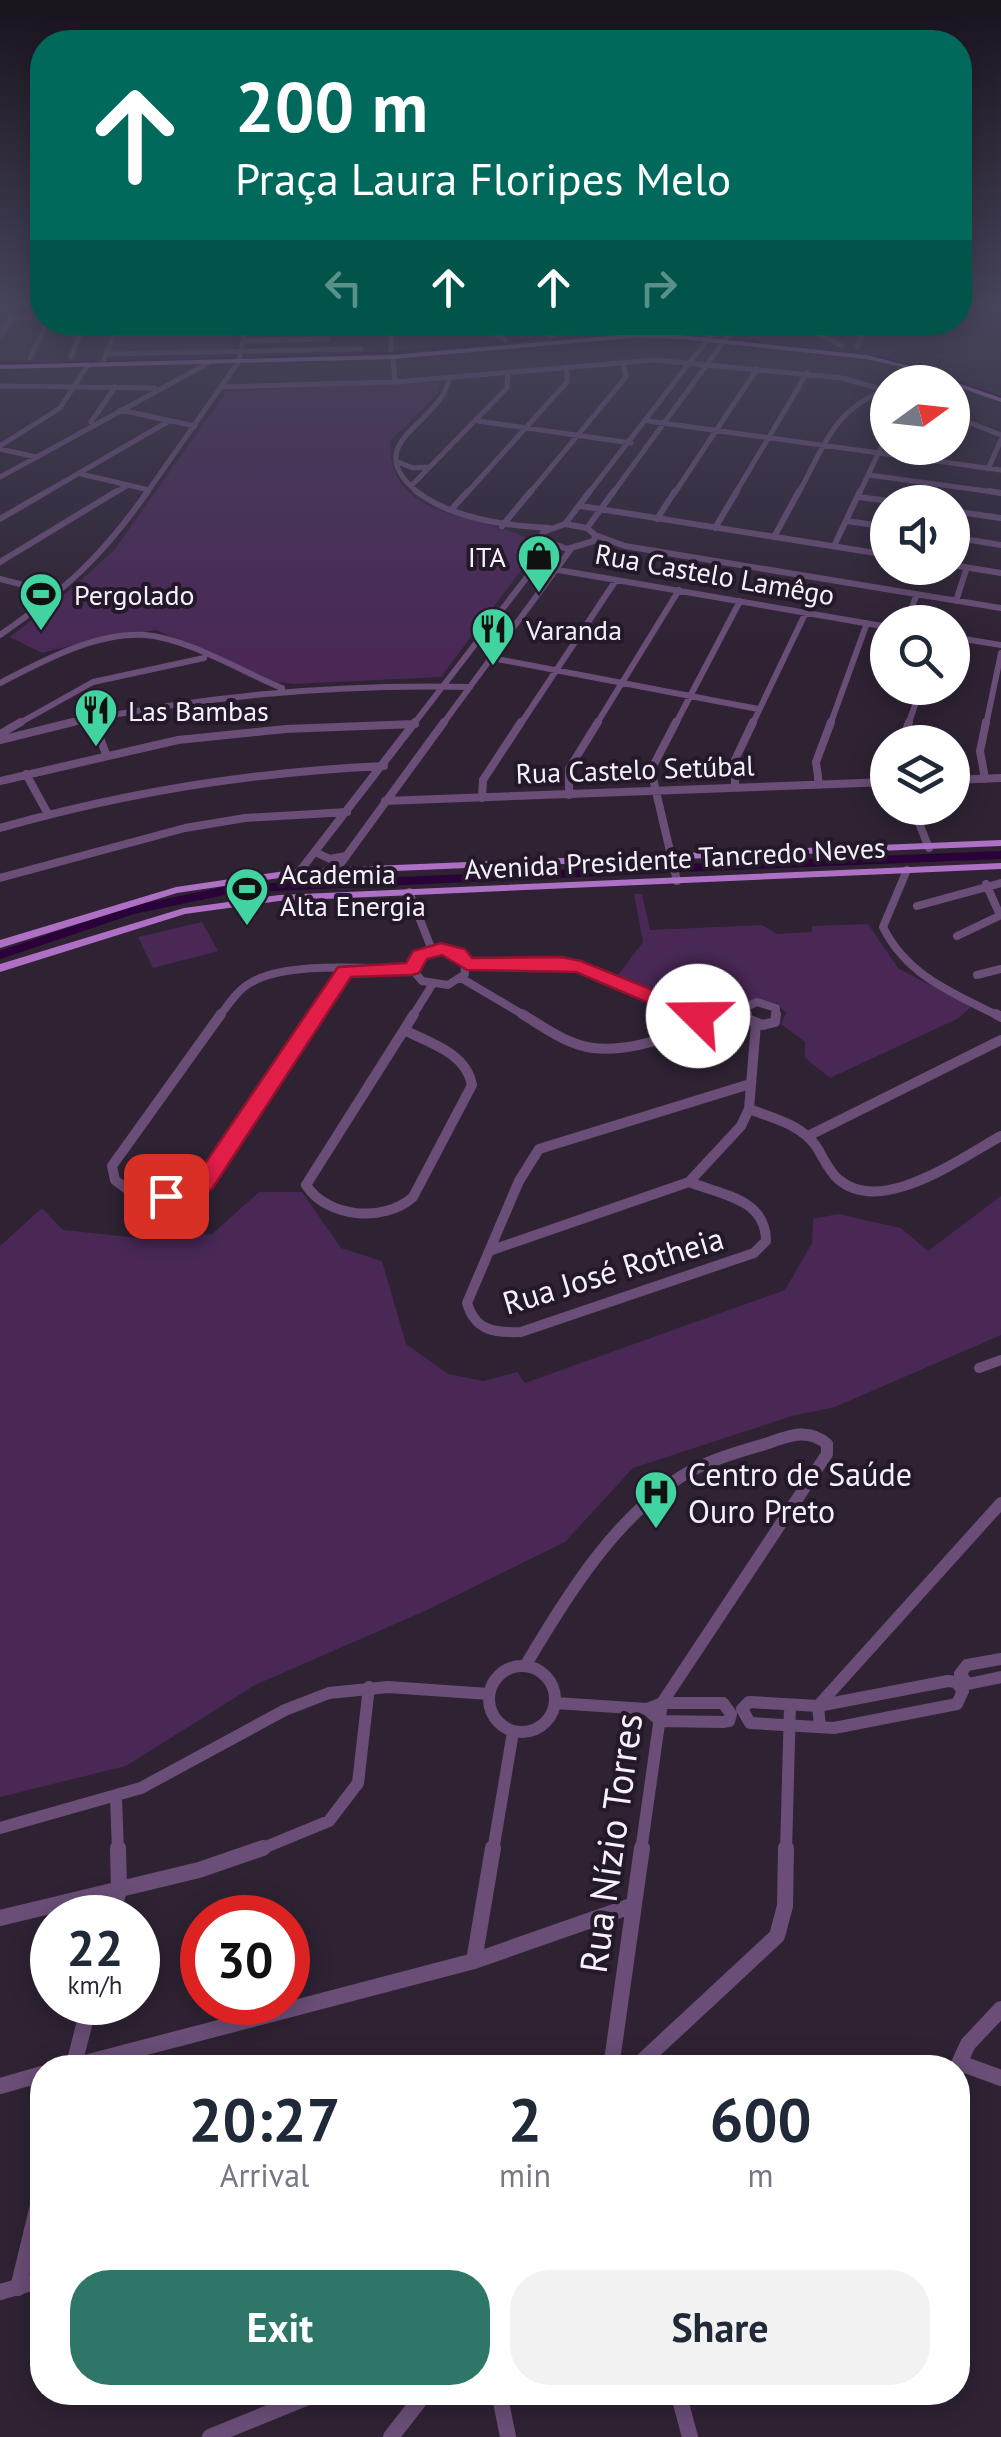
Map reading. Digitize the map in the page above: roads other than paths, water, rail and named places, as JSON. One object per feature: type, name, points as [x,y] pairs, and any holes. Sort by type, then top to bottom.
[{"type":"main road","name":"Avenida Presidente Tancredo Neves","points":[[0,968],[184,912],[280,898],[409,892],[1001,844]]},
{"type":"main road","name":"Avenida Presidente Tancredo Neves","points":[[0,944],[176,890],[299,872],[908,870],[1001,866]]},
{"type":"street","points":[[0,447],[39,423]]},
{"type":"street","points":[[0,475],[94,423]]},
{"type":"street","points":[[0,519],[166,423]]},
{"type":"street","points":[[178,423],[195,426]]},
{"type":"street","points":[[0,634],[59,594],[112,543],[197,423]]},
{"type":"street","points":[[417,423],[400,440],[398,462],[411,486],[450,510],[502,526],[549,528],[565,524],[587,528],[595,536],[625,546],[1001,608]]},
{"type":"street","points":[[411,486],[476,423]]},
{"type":"street","points":[[491,423],[630,443]]},
{"type":"street","points":[[450,510],[528,423]]},
{"type":"street","points":[[502,526],[585,423]]},
{"type":"street","points":[[565,524],[646,423]]},
{"type":"street","points":[[587,528],[665,423],[870,451]]},
{"type":"street","points":[[657,519],[723,423]]},
{"type":"street","points":[[714,528],[779,423]]},
{"type":"street","points":[[774,537],[822,444],[838,423]]},
{"type":"street","points":[[970,423],[1001,438],[988,468]]},
{"type":"street","points":[[0,447],[34,456]]},
{"type":"street","points":[[398,462],[412,468],[430,467]]},
{"type":"street","points":[[834,546],[872,465]]},
{"type":"street","points":[[965,465],[1001,470]]},
{"type":"street","points":[[82,474],[149,490]]},
{"type":"street","points":[[868,475],[1001,493]]},
{"type":"street","points":[[2,559],[128,485]]},
{"type":"street","points":[[859,497],[870,498]]},
{"type":"street","points":[[580,506],[870,552]]},
{"type":"street","points":[[970,514],[1001,518]]},
{"type":"street","points":[[847,521],[870,524]]},
{"type":"street","points":[[518,528],[550,546],[625,546]]},
{"type":"street","points":[[541,539],[549,528]]},
{"type":"street","points":[[586,546],[595,536]]},
{"type":"street","points":[[970,540],[1001,545]]},
{"type":"street","points":[[299,872],[550,546]]},
{"type":"street","points":[[336,870],[447,706],[470,687],[571,549]]},
{"type":"street","name":"Rua Castelo Lamêgo","points":[[536,566],[870,624]]},
{"type":"street","points":[[970,568],[1001,573]]},
{"type":"street","points":[[0,579],[59,594]]},
{"type":"street","points":[[482,798],[483,780],[616,580]]},
{"type":"street","points":[[956,601],[961,585]]},
{"type":"street","points":[[569,794],[569,770],[679,590]]},
{"type":"street","points":[[913,605],[917,594]]},
{"type":"street","points":[[674,869],[651,770],[740,600]]},
{"type":"street","points":[[735,787],[735,760],[806,612]]},
{"type":"street","points":[[819,785],[816,762],[866,623]]},
{"type":"street","points":[[0,626],[16,626]]},
{"type":"street","points":[[0,684],[48,658],[82,647],[150,636],[288,690]]},
{"type":"street","points":[[970,640],[1001,645]]},
{"type":"street","points":[[985,778],[980,750],[1001,653]]},
{"type":"street","points":[[0,737],[93,682],[205,658]]},
{"type":"street","points":[[492,658],[758,709]]},
{"type":"street","points":[[0,737],[92,716],[200,698],[288,690],[470,687]]},
{"type":"street","points":[[428,706],[447,706]]},
{"type":"street","points":[[92,716],[106,754]]},
{"type":"street","points":[[0,781],[106,754],[231,733],[415,724]]},
{"type":"street","points":[[0,828],[185,782],[319,768],[384,766]]},
{"type":"street","points":[[26,774],[48,814]]},
{"type":"street","points":[[970,779],[1001,778]]},
{"type":"street","name":"Rua Castelo Setúbal","points":[[385,801],[870,783]]},
{"type":"street","points":[[0,878],[185,828],[245,818],[347,812]]},
{"type":"street","points":[[920,825],[930,848]]},
{"type":"street","points":[[315,852],[330,859],[346,856]]},
{"type":"street","points":[[908,870],[883,927],[890,948],[918,974],[1001,1018]]},
{"type":"street","points":[[917,906],[1001,883]]},
{"type":"street","points":[[957,936],[1000,915],[986,884]]},
{"type":"street","points":[[409,892],[432,950]]},
{"type":"street","points":[[412,969],[415,959],[432,950],[450,950],[467,964],[581,967],[684,1012],[715,1020]]},
{"type":"street","points":[[412,969],[422,982],[448,984],[461,978],[467,964]]},
{"type":"street","points":[[976,974],[1001,968]]},
{"type":"street","points":[[345,971],[204,1183],[194,1190],[166,1196],[134,1195],[120,1189],[112,1178],[112,1166],[242,988],[278,975],[345,971],[412,969]]},
{"type":"street","points":[[461,978],[564,1039],[590,1048],[623,1048],[715,1020],[745,1016],[756,1024],[775,1022],[776,1008],[757,1002],[746,1007],[745,1016]]},
{"type":"street","points":[[401,1029],[462,1063],[472,1078],[472,1086],[413,1197],[385,1213],[334,1209],[313,1196],[306,1184],[401,1029],[432,985]]},
{"type":"street","points":[[684,1012],[689,1023],[684,1030]]},
{"type":"street","points":[[489,1251],[689,1182],[741,1126],[749,1109],[756,1024]]},
{"type":"street","points":[[808,1136],[1001,1040]]},
{"type":"street","name":"Rua José Rotheia","points":[[689,1182],[754,1207],[766,1222],[766,1241],[754,1253],[520,1332],[501,1333],[475,1323],[467,1303],[518,1182],[540,1149],[750,1084]]},
{"type":"street","points":[[749,1109],[808,1136],[838,1179],[860,1191],[894,1191],[1001,1136]]},
{"type":"street","points":[[979,1368],[1001,1360]]},
{"type":"street","name":"Rua Nízio Torres","points":[[525,1666],[611,1541],[663,1490],[695,1469],[738,1452],[798,1434],[823,1439],[827,1454],[654,1706],[660,1721],[613,2055]]},
{"type":"street","points":[[820,1726],[818,1706],[986,1524],[1001,1502]]},
{"type":"street","points":[[1001,1659],[967,1665],[960,1674],[968,1684],[1001,1677]]},
{"type":"street","points":[[525,1666],[535,1668],[550,1682],[555,1703],[552,1714],[536,1730],[512,1732],[494,1717],[489,1694],[502,1672],[525,1666]]},
{"type":"street","points":[[948,1681],[956,1682],[964,1691],[957,1704],[834,1728],[750,1723],[742,1710],[749,1702],[818,1706],[948,1681]]},
{"type":"street","points":[[0,1828],[116,1798],[163,1778],[276,1713],[332,1692],[369,1687],[489,1694]]},
{"type":"street","points":[[0,1918],[199,1870],[302,1835],[330,1821],[358,1783],[369,1687]]},
{"type":"street","points":[[555,1703],[723,1703],[731,1714],[729,1721],[723,1722],[660,1721]]},
{"type":"street","points":[[650,2055],[777,1936],[785,1906],[790,1705]]},
{"type":"street","points":[[474,1961],[512,1732]]},
{"type":"street","points":[[116,1798],[118,1895]]},
{"type":"street","points":[[117,2055],[474,1961],[634,1905]]},
{"type":"street","points":[[963,2055],[968,2044],[1001,2009]]},
{"type":"street","points":[[75,2055],[83,2025]]},
{"type":"street","points":[[970,2068],[1001,2078]]},
{"type":"street","points":[[0,2086],[30,2077]]},
{"type":"street","points":[[9,2290],[30,2226]]},
{"type":"street","points":[[210,2437],[288,2405]]},
{"type":"street","points":[[391,2437],[416,2405]]},
{"type":"street","points":[[502,2405],[508,2437]]},
{"type":"street","points":[[681,2405],[690,2437]]},
{"type":"waterway","points":[[682,868],[1001,855]]},
{"type":"waterway","points":[[0,955],[133,910],[233,889],[663,869]]},
{"type":"place","name":"ITA","points":[[539,594]]},
{"type":"place","name":"Pergolado","points":[[41,632]]},
{"type":"place","name":"Varanda","points":[[493,667]]},
{"type":"place","name":"Las Bambas","points":[[96,748]]},
{"type":"place","name":"Academia Alta Energia","points":[[247,927]]},
{"type":"place","name":"Centro de Saúde Ouro Preto","points":[[656,1530]]}]
